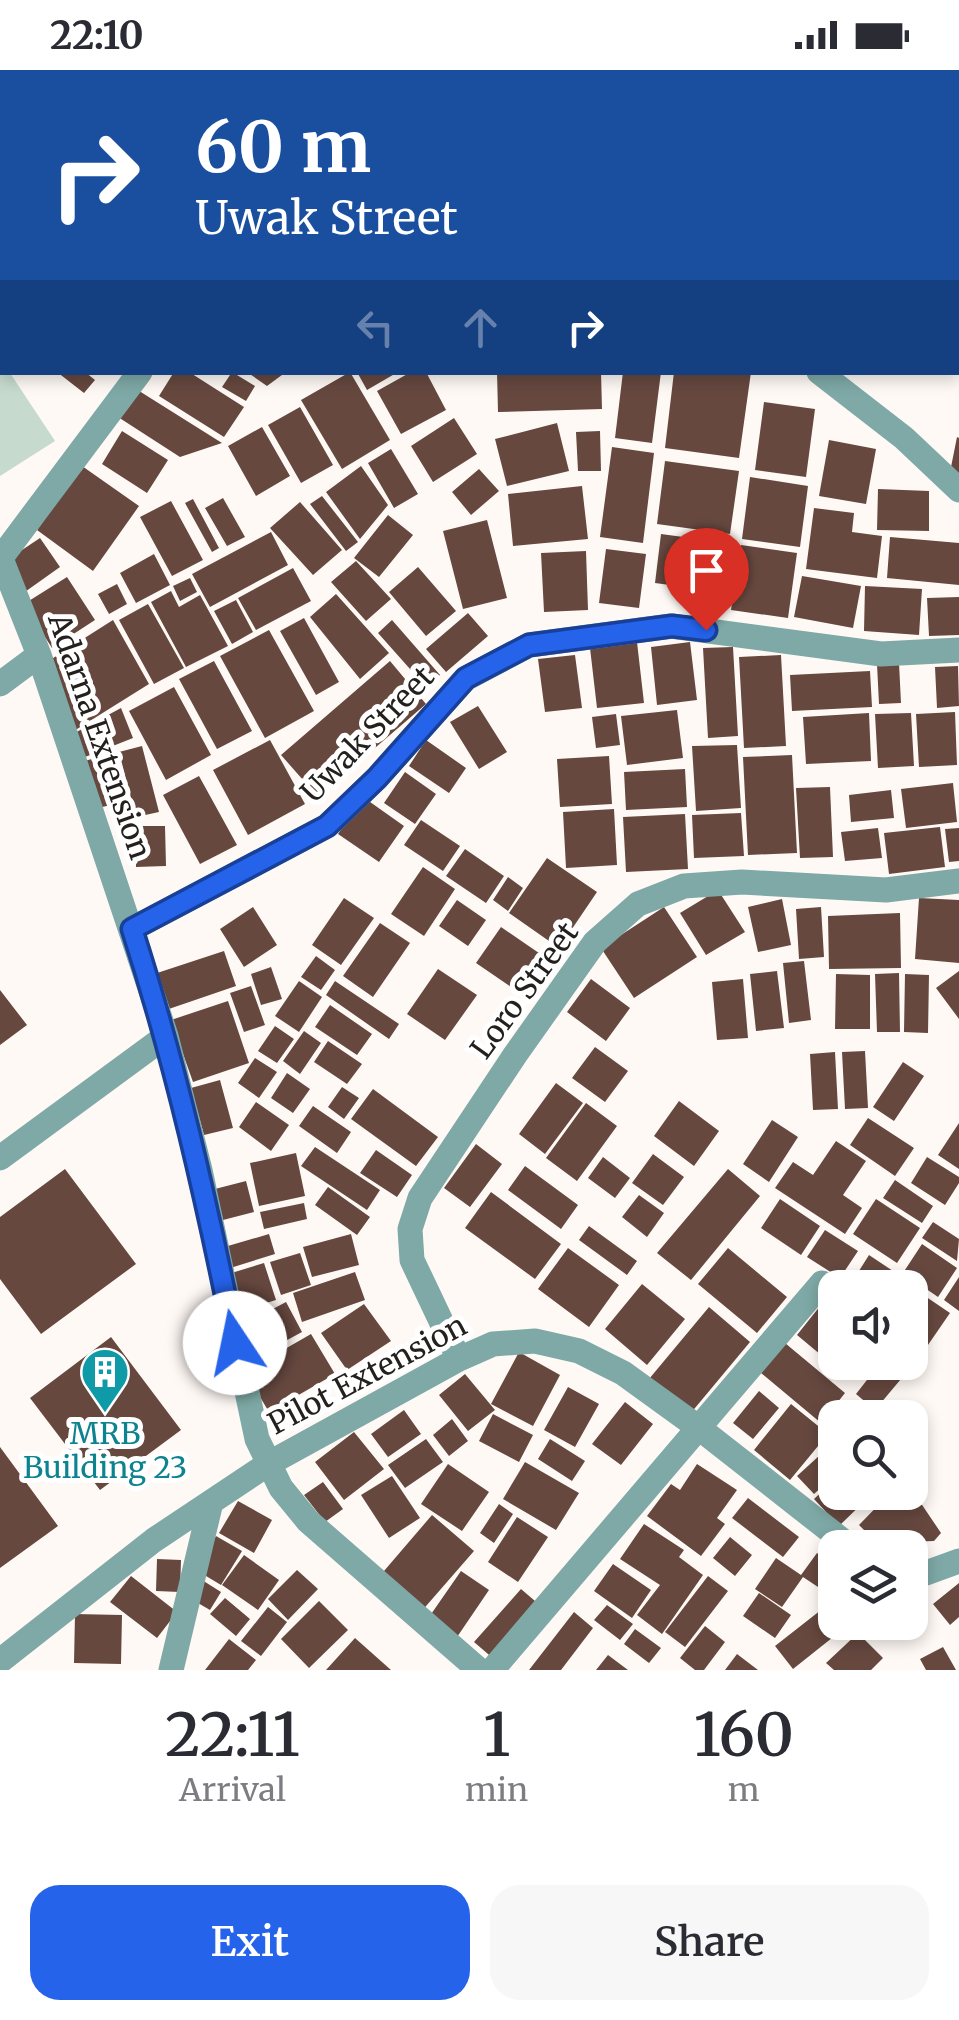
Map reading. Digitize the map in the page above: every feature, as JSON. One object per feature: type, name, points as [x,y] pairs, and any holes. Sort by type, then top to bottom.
[{"type":"street","points":[[0,558],[138,375]]},
{"type":"street","points":[[823,375],[904,438],[959,490]]},
{"type":"street","name":"Adarna Extension","points":[[0,558],[39,655],[166,1036],[200,1170],[250,1413],[268,1464],[280,1488],[308,1520],[479,1670]]},
{"type":"street","name":"Uwak Street","points":[[132,929],[327,826],[377,778],[466,678],[529,645],[672,626],[880,654],[959,650]]},
{"type":"street","points":[[0,684],[39,655]]},
{"type":"street","name":"Loro Street","points":[[458,1359],[412,1260],[410,1229],[420,1198],[595,942],[638,904],[684,886],[742,882],[886,890],[959,881]]},
{"type":"street","points":[[0,1158],[166,1036]]},
{"type":"street","points":[[492,1670],[818,1288]]},
{"type":"street","name":"Pilot Extension","points":[[0,1661],[154,1540],[268,1464],[458,1359],[493,1344],[535,1341],[580,1351],[622,1373],[829,1530]]},
{"type":"street","points":[[171,1670],[211,1502]]},
{"type":"street","points":[[928,1572],[959,1560]]},
{"type":"green space","points":[[0,375],[11,375],[55,441],[0,476]]},
{"type":"building","points":[[61,375],[89,375],[95,380],[84,393]]},
{"type":"building","points":[[172,375],[194,375],[244,407],[224,437],[159,396]]},
{"type":"building","points":[[230,375],[255,386],[246,401],[222,387]]},
{"type":"building","points":[[251,375],[282,375],[267,386]]},
{"type":"building","points":[[345,375],[352,375],[390,440],[342,469],[301,400]]},
{"type":"building","points":[[359,375],[393,375],[367,390]]},
{"type":"building","points":[[406,375],[428,375],[446,410],[401,434],[377,391]]},
{"type":"building","points":[[497,375],[601,375],[602,409],[498,412]]},
{"type":"building","points":[[623,375],[661,375],[652,443],[615,438]]},
{"type":"building","points":[[674,375],[751,375],[739,458],[665,448]]},
{"type":"building","points":[[136,389],[222,443],[180,457],[118,417]]},
{"type":"building","points":[[764,402],[815,409],[806,477],[755,470]]},
{"type":"building","points":[[300,407],[333,465],[301,483],[268,425]]},
{"type":"building","points":[[454,418],[477,454],[433,482],[411,446]]},
{"type":"building","points":[[557,423],[569,471],[507,486],[495,439]]},
{"type":"building","points":[[262,427],[290,476],[256,496],[228,446]]},
{"type":"building","points":[[122,431],[168,460],[147,493],[102,464]]},
{"type":"building","points":[[600,431],[601,471],[578,471],[576,432]]},
{"type":"building","points":[[959,438],[959,474],[950,472]]},
{"type":"building","points":[[829,440],[876,449],[866,504],[819,496]]},
{"type":"building","points":[[612,447],[654,453],[643,543],[600,537]]},
{"type":"building","points":[[391,449],[418,494],[394,508],[368,463]]},
{"type":"building","points":[[665,461],[739,471],[730,534],[657,524]]},
{"type":"building","points":[[82,466],[139,506],[93,571],[37,530]]},
{"type":"building","points":[[361,466],[388,505],[360,539],[326,492]]},
{"type":"building","points":[[479,469],[499,491],[471,515],[452,492]]},
{"type":"building","points":[[750,477],[808,486],[800,547],[742,539]]},
{"type":"building","points":[[582,486],[588,539],[513,546],[508,494]]},
{"type":"building","points":[[878,489],[929,491],[929,531],[877,530]]},
{"type":"building","points":[[322,496],[358,542],[346,551],[310,504]]},
{"type":"building","points":[[223,498],[245,537],[227,546],[205,508]]},
{"type":"building","points":[[193,499],[219,548],[212,552],[185,503]]},
{"type":"building","points":[[171,501],[203,560],[172,576],[140,517]]},
{"type":"building","points":[[300,502],[342,550],[313,575],[270,528]]},
{"type":"building","points":[[814,508],[854,513],[852,532],[882,536],[877,578],[806,569]]},
{"type":"building","points":[[388,515],[413,535],[379,577],[354,558]]},
{"type":"building","points":[[487,520],[507,598],[463,609],[443,531]]},
{"type":"building","points":[[271,532],[288,565],[210,607],[192,574]]},
{"type":"building","points":[[661,534],[728,543],[721,592],[655,583]]},
{"type":"building","points":[[890,537],[959,543],[959,585],[887,578]]},
{"type":"building","points":[[40,538],[60,567],[22,594],[1,564]]},
{"type":"building","points":[[741,545],[797,553],[788,618],[731,610]]},
{"type":"building","points":[[606,549],[646,554],[639,608],[599,603]]},
{"type":"building","points":[[586,551],[588,610],[544,612],[541,553]]},
{"type":"building","points":[[154,554],[170,585],[136,603],[120,573]]},
{"type":"building","points":[[356,561],[391,599],[366,621],[331,582]]},
{"type":"building","points":[[418,567],[456,611],[426,636],[389,592]]},
{"type":"building","points":[[293,568],[311,601],[256,630],[238,598]]},
{"type":"building","points":[[802,576],[861,586],[853,628],[794,617]]},
{"type":"building","points":[[67,577],[95,620],[52,648],[24,604]]},
{"type":"building","points":[[190,578],[197,592],[180,601],[173,586]]},
{"type":"building","points":[[117,584],[127,604],[109,614],[98,594]]},
{"type":"building","points":[[865,586],[922,589],[919,635],[864,631]]},
{"type":"building","points":[[171,591],[179,607],[200,595],[228,646],[186,667],[151,602]]},
{"type":"building","points":[[336,594],[389,653],[360,679],[310,617]]},
{"type":"building","points":[[959,597],[959,635],[929,636],[927,598]]},
{"type":"building","points":[[236,600],[253,632],[232,644],[214,611]]},
{"type":"building","points":[[148,604],[184,668],[154,684],[119,620]]},
{"type":"building","points":[[468,613],[488,636],[446,672],[426,649]]},
{"type":"building","points":[[304,618],[339,682],[316,695],[280,631]]},
{"type":"building","points":[[113,620],[149,684],[69,734],[50,660]]},
{"type":"building","points":[[392,620],[440,675],[426,687],[378,633]]},
{"type":"building","points":[[269,630],[314,711],[265,738],[220,656]]},
{"type":"building","points":[[637,642],[644,703],[597,708],[590,648]]},
{"type":"building","points":[[690,642],[697,700],[657,705],[651,647]]},
{"type":"building","points":[[733,647],[738,736],[708,738],[703,648]]},
{"type":"building","points":[[575,655],[582,708],[545,712],[538,659]]},
{"type":"building","points":[[781,655],[786,746],[744,748],[739,657]]},
{"type":"building","points":[[214,661],[252,731],[217,749],[179,679]]},
{"type":"building","points":[[390,661],[426,704],[318,797],[281,755]]},
{"type":"building","points":[[899,663],[901,703],[879,704],[877,664]]},
{"type":"building","points":[[958,666],[959,706],[937,708],[935,667]]},
{"type":"building","points":[[870,671],[872,707],[792,711],[790,675]]},
{"type":"building","points":[[174,687],[211,755],[166,780],[129,711]]},
{"type":"building","points":[[478,706],[507,752],[479,769],[450,722]]},
{"type":"building","points":[[121,708],[133,738],[80,759],[71,735]]},
{"type":"building","points":[[677,710],[683,758],[627,765],[621,716]]},
{"type":"building","points":[[955,712],[957,765],[919,767],[916,714]]},
{"type":"building","points":[[869,713],[871,761],[806,764],[803,717]]},
{"type":"building","points":[[911,713],[914,766],[878,768],[875,714]]},
{"type":"building","points":[[616,714],[620,745],[596,748],[592,717]]},
{"type":"building","points":[[270,740],[305,804],[248,835],[213,770]]},
{"type":"building","points":[[426,740],[466,768],[449,793],[409,766]]},
{"type":"building","points":[[737,745],[741,808],[696,811],[692,746]]},
{"type":"building","points":[[142,746],[159,812],[136,817],[119,752]]},
{"type":"building","points":[[114,753],[127,801],[90,810],[77,763]]},
{"type":"building","points":[[792,755],[797,853],[748,855],[743,757]]},
{"type":"building","points":[[609,756],[612,804],[560,807],[557,759]]},
{"type":"building","points":[[685,769],[687,807],[626,810],[624,772]]},
{"type":"building","points":[[405,772],[436,794],[415,824],[384,803]]},
{"type":"building","points":[[199,776],[237,845],[200,864],[163,795]]},
{"type":"building","points":[[953,783],[957,822],[906,828],[901,789]]},
{"type":"building","points":[[830,787],[833,857],[800,858],[796,788]]},
{"type":"building","points":[[891,790],[894,818],[851,822],[849,795]]},
{"type":"building","points":[[363,797],[404,826],[379,862],[338,834]]},
{"type":"building","points":[[614,809],[617,865],[566,868],[563,812]]},
{"type":"building","points":[[741,813],[744,856],[694,858],[692,815]]},
{"type":"building","points":[[685,814],[688,869],[626,872],[623,817]]},
{"type":"building","points":[[421,820],[460,846],[443,871],[404,845]]},
{"type":"building","points":[[136,826],[165,826],[166,866],[136,867]]},
{"type":"building","points":[[940,827],[945,867],[889,874],[884,833]]},
{"type":"building","points":[[878,828],[882,858],[845,861],[841,832]]},
{"type":"building","points":[[959,828],[959,861],[949,862],[945,829]]},
{"type":"building","points":[[465,849],[504,876],[486,903],[446,876]]},
{"type":"building","points":[[547,858],[597,892],[559,948],[509,913]]},
{"type":"building","points":[[423,867],[455,889],[424,936],[391,914]]},
{"type":"building","points":[[508,877],[523,888],[508,911],[493,900]]},
{"type":"building","points":[[718,890],[745,932],[706,955],[680,913]]},
{"type":"building","points":[[344,898],[374,918],[341,965],[312,945]]},
{"type":"building","points":[[919,898],[959,900],[959,963],[915,959]]},
{"type":"building","points":[[782,899],[791,945],[758,952],[748,907]]},
{"type":"building","points":[[457,900],[486,920],[468,946],[439,926]]},
{"type":"building","points":[[253,907],[277,945],[244,967],[220,929]]},
{"type":"building","points":[[664,907],[697,957],[634,998],[601,948]]},
{"type":"building","points":[[821,907],[824,957],[799,959],[796,909]]},
{"type":"building","points":[[900,913],[901,968],[829,969],[828,916]]},
{"type":"building","points":[[380,923],[410,943],[373,997],[343,976]]},
{"type":"building","points":[[501,927],[552,962],[527,998],[476,963]]},
{"type":"building","points":[[224,951],[236,986],[163,1011],[151,975]]},
{"type":"building","points":[[316,956],[335,970],[321,990],[301,977]]},
{"type":"building","points":[[804,961],[811,1020],[789,1023],[783,963]]},
{"type":"building","points":[[271,967],[282,999],[261,1005],[251,974]]},
{"type":"building","points":[[438,969],[477,995],[445,1040],[407,1014]]},
{"type":"building","points":[[777,971],[784,1028],[756,1031],[750,974]]},
{"type":"building","points":[[959,971],[959,1019],[936,988]]},
{"type":"building","points":[[899,973],[900,1032],[877,1032],[875,974]]},
{"type":"building","points":[[836,974],[870,975],[870,1029],[835,1029]]},
{"type":"building","points":[[905,974],[929,975],[928,1033],[904,1032]]},
{"type":"building","points":[[591,979],[630,1008],[606,1041],[567,1012]]},
{"type":"building","points":[[743,979],[748,1038],[717,1040],[712,982]]},
{"type":"building","points":[[299,981],[322,997],[299,1032],[275,1016]]},
{"type":"building","points":[[335,981],[399,1024],[389,1039],[326,995]]},
{"type":"building","points":[[251,986],[265,1025],[244,1032],[230,993]]},
{"type":"building","points":[[0,990],[27,1025],[0,1045]]},
{"type":"building","points":[[228,1001],[249,1063],[193,1082],[171,1020]]},
{"type":"building","points":[[330,1005],[372,1034],[357,1055],[315,1027]]},
{"type":"building","points":[[275,1026],[294,1039],[277,1063],[258,1051]]},
{"type":"building","points":[[304,1031],[321,1043],[300,1074],[283,1061]]},
{"type":"building","points":[[328,1041],[362,1064],[347,1084],[314,1062]]},
{"type":"building","points":[[595,1047],[628,1071],[605,1102],[572,1078]]},
{"type":"building","points":[[865,1051],[868,1108],[845,1109],[842,1052]]},
{"type":"building","points":[[835,1052],[838,1109],[813,1110],[810,1054]]},
{"type":"building","points":[[255,1058],[277,1072],[259,1098],[238,1083]]},
{"type":"building","points":[[903,1062],[924,1076],[894,1121],[873,1107]]},
{"type":"building","points":[[287,1073],[310,1089],[293,1113],[271,1098]]},
{"type":"building","points":[[220,1080],[233,1128],[204,1135],[191,1088]]},
{"type":"building","points":[[556,1083],[583,1103],[545,1154],[519,1134]]},
{"type":"building","points":[[342,1087],[359,1098],[344,1119],[328,1107]]},
{"type":"building","points":[[373,1089],[438,1137],[416,1166],[351,1119]]},
{"type":"building","points":[[679,1101],[719,1131],[694,1166],[654,1136]]},
{"type":"building","points":[[256,1102],[289,1125],[271,1151],[239,1127]]},
{"type":"building","points":[[586,1103],[617,1126],[577,1181],[546,1158]]},
{"type":"building","points":[[313,1106],[351,1132],[337,1153],[299,1126]]},
{"type":"building","points":[[868,1118],[914,1148],[895,1176],[850,1145]]},
{"type":"building","points":[[772,1120],[798,1137],[769,1182],[743,1164]]},
{"type":"building","points":[[959,1123],[959,1169],[938,1155]]},
{"type":"building","points":[[836,1141],[866,1161],[843,1195],[862,1208],[845,1234],[775,1188],[793,1162],[813,1175]]},
{"type":"building","points":[[476,1144],[502,1164],[470,1207],[444,1188]]},
{"type":"building","points":[[315,1147],[380,1190],[367,1210],[301,1166]]},
{"type":"building","points":[[376,1150],[412,1175],[397,1197],[360,1173]]},
{"type":"building","points":[[296,1153],[305,1196],[259,1206],[250,1163]]},
{"type":"building","points":[[653,1154],[684,1177],[663,1205],[632,1183]]},
{"type":"building","points":[[603,1157],[630,1178],[615,1198],[588,1178]]},
{"type":"building","points":[[927,1157],[959,1177],[945,1205],[911,1183]]},
{"type":"building","points":[[525,1166],[578,1205],[561,1229],[508,1190]]},
{"type":"building","points":[[65,1169],[136,1264],[41,1334],[0,1279],[0,1217]]},
{"type":"building","points":[[728,1169],[760,1196],[691,1280],[657,1253]]},
{"type":"building","points":[[895,1180],[933,1206],[922,1223],[883,1198]]},
{"type":"building","points":[[246,1181],[254,1212],[223,1220],[215,1189]]},
{"type":"building","points":[[328,1187],[370,1217],[357,1235],[315,1205]]},
{"type":"building","points":[[491,1192],[561,1244],[535,1279],[465,1228]]},
{"type":"building","points":[[639,1195],[664,1213],[647,1237],[622,1217]]},
{"type":"building","points":[[780,1199],[820,1226],[801,1255],[761,1228]]},
{"type":"building","points":[[876,1199],[920,1228],[897,1263],[853,1234]]},
{"type":"building","points":[[304,1203],[307,1219],[264,1229],[260,1212]]},
{"type":"building","points":[[933,1222],[959,1239],[957,1261],[922,1238]]},
{"type":"building","points":[[589,1226],[637,1261],[627,1275],[579,1240]]},
{"type":"building","points":[[825,1230],[858,1251],[845,1270],[827,1270],[807,1257]]},
{"type":"building","points":[[269,1234],[275,1254],[227,1269],[221,1248]]},
{"type":"building","points":[[351,1234],[359,1265],[312,1277],[303,1247]]},
{"type":"building","points":[[922,1244],[957,1268],[938,1297],[928,1290],[928,1270],[905,1270]]},
{"type":"building","points":[[568,1248],[619,1285],[589,1327],[538,1289]]},
{"type":"building","points":[[728,1248],[787,1297],[757,1333],[698,1284]]},
{"type":"building","points":[[300,1253],[311,1285],[281,1295],[270,1262]]},
{"type":"building","points":[[869,1255],[892,1270],[860,1270]]},
{"type":"building","points":[[264,1263],[276,1300],[237,1312],[225,1275]]},
{"type":"building","points":[[355,1272],[365,1300],[302,1322],[293,1293]]},
{"type":"building","points":[[959,1277],[959,1311],[944,1300]]},
{"type":"building","points":[[642,1284],[685,1319],[647,1365],[605,1329]]},
{"type":"building","points":[[928,1298],[950,1313],[928,1345]]},
{"type":"building","points":[[286,1302],[302,1332],[252,1359],[235,1329]]},
{"type":"building","points":[[364,1304],[391,1341],[347,1370],[321,1333]]},
{"type":"building","points":[[709,1307],[750,1342],[690,1414],[649,1379]]},
{"type":"building","points":[[818,1309],[818,1352],[797,1335]]},
{"type":"building","points":[[311,1334],[335,1374],[269,1412],[245,1372]]},
{"type":"building","name":"MRB Building 23","points":[[111,1337],[181,1430],[100,1490],[30,1398]]},
{"type":"building","points":[[785,1343],[818,1370],[818,1380],[829,1380],[845,1393],[839,1400],[818,1400],[818,1420],[761,1373]]},
{"type":"building","points":[[519,1352],[560,1375],[533,1426],[491,1404]]},
{"type":"building","points":[[465,1374],[495,1410],[468,1431],[439,1395]]},
{"type":"building","points":[[867,1380],[900,1380],[883,1400],[863,1400],[856,1394]]},
{"type":"building","points":[[568,1387],[599,1404],[575,1447],[544,1430]]},
{"type":"building","points":[[759,1391],[779,1408],[753,1439],[733,1423]]},
{"type":"building","points":[[625,1402],[653,1424],[621,1465],[592,1444]]},
{"type":"building","points":[[791,1404],[818,1426],[818,1446],[790,1480],[754,1450]]},
{"type":"building","points":[[404,1410],[421,1434],[388,1457],[371,1434]]},
{"type":"building","points":[[493,1414],[533,1435],[519,1462],[479,1441]]},
{"type":"building","points":[[452,1419],[468,1441],[449,1456],[433,1435]]},
{"type":"building","points":[[354,1432],[384,1469],[344,1500],[315,1462]]},
{"type":"building","points":[[426,1439],[443,1462],[405,1488],[388,1465]]},
{"type":"building","points":[[550,1439],[585,1461],[572,1481],[538,1459]]},
{"type":"building","points":[[0,1447],[58,1526],[0,1568]]},
{"type":"building","points":[[818,1457],[818,1490],[814,1494],[797,1476]]},
{"type":"building","points":[[525,1462],[579,1493],[556,1530],[503,1499]]},
{"type":"building","points":[[448,1464],[489,1492],[462,1531],[421,1504]]},
{"type":"building","points":[[697,1464],[737,1490],[717,1518],[725,1524],[701,1556],[647,1516],[671,1484],[680,1490]]},
{"type":"building","points":[[392,1476],[420,1518],[389,1538],[361,1495]]},
{"type":"building","points":[[323,1482],[343,1509],[325,1522],[304,1495]]},
{"type":"building","points":[[748,1498],[799,1537],[783,1557],[732,1518]]},
{"type":"building","points":[[238,1501],[272,1520],[254,1553],[219,1533]]},
{"type":"building","points":[[499,1504],[513,1514],[494,1543],[480,1533]]},
{"type":"building","points":[[824,1510],[855,1510],[839,1526]]},
{"type":"building","points":[[874,1510],[926,1510],[941,1533],[934,1541],[928,1541],[928,1530],[864,1530],[859,1525]]},
{"type":"building","points":[[432,1515],[474,1551],[420,1613],[378,1578]]},
{"type":"building","points":[[517,1517],[548,1537],[518,1582],[488,1562]]},
{"type":"building","points":[[644,1524],[684,1550],[679,1557],[703,1575],[662,1634],[637,1615],[660,1585],[620,1559]]},
{"type":"building","points":[[216,1536],[242,1551],[221,1585],[196,1570]]},
{"type":"building","points":[[730,1537],[752,1555],[735,1576],[713,1558]]},
{"type":"building","points":[[818,1554],[818,1587],[803,1577],[782,1607],[755,1589],[776,1558],[801,1575]]},
{"type":"building","points":[[244,1555],[279,1580],[258,1610],[222,1585]]},
{"type":"building","points":[[157,1559],[181,1560],[180,1592],[156,1591]]},
{"type":"building","points":[[613,1564],[651,1590],[632,1618],[594,1591]]},
{"type":"building","points":[[297,1570],[318,1589],[288,1620],[268,1599]]},
{"type":"building","points":[[461,1571],[489,1590],[455,1640],[427,1620]]},
{"type":"building","points":[[131,1576],[177,1612],[157,1638],[110,1602]]},
{"type":"building","points":[[708,1576],[728,1591],[685,1647],[665,1632]]},
{"type":"building","points":[[202,1580],[221,1592],[210,1610],[191,1599]]},
{"type":"building","points":[[959,1583],[959,1617],[950,1625],[933,1604]]},
{"type":"building","points":[[521,1589],[542,1607],[495,1660],[474,1642]]},
{"type":"building","points":[[759,1593],[791,1615],[775,1638],[743,1616]]},
{"type":"building","points":[[225,1598],[250,1619],[236,1636],[210,1614]]},
{"type":"building","points":[[319,1601],[348,1630],[309,1668],[281,1639]]},
{"type":"building","points":[[607,1605],[633,1624],[620,1640],[594,1620]]},
{"type":"building","points":[[268,1607],[287,1622],[261,1656],[241,1641]]},
{"type":"building","points":[[574,1612],[593,1628],[561,1670],[529,1670]]},
{"type":"building","points":[[818,1612],[818,1640],[829,1640],[793,1669],[775,1646]]},
{"type":"building","points":[[75,1614],[122,1615],[121,1664],[74,1663]]},
{"type":"building","points":[[705,1626],[725,1642],[704,1670],[695,1670],[680,1658]]},
{"type":"building","points":[[635,1629],[661,1648],[649,1663],[624,1644]]},
{"type":"building","points":[[355,1638],[391,1670],[326,1670]]},
{"type":"building","points":[[229,1639],[256,1660],[248,1670],[205,1670]]},
{"type":"building","points":[[851,1640],[865,1640],[883,1658],[871,1670],[834,1670],[826,1663]]},
{"type":"building","points":[[943,1647],[956,1670],[926,1670],[920,1659]]},
{"type":"building","points":[[737,1654],[758,1670],[725,1670]]},
{"type":"building","points":[[608,1655],[628,1670],[596,1670]]},
{"type":"place","name":"MRB Building 23","points":[[105,1414]]},
{"type":"route","points":[[235,1343],[200,1170],[166,1036],[132,929],[327,826],[377,778],[466,678],[529,645],[672,626],[706,630]]}]
